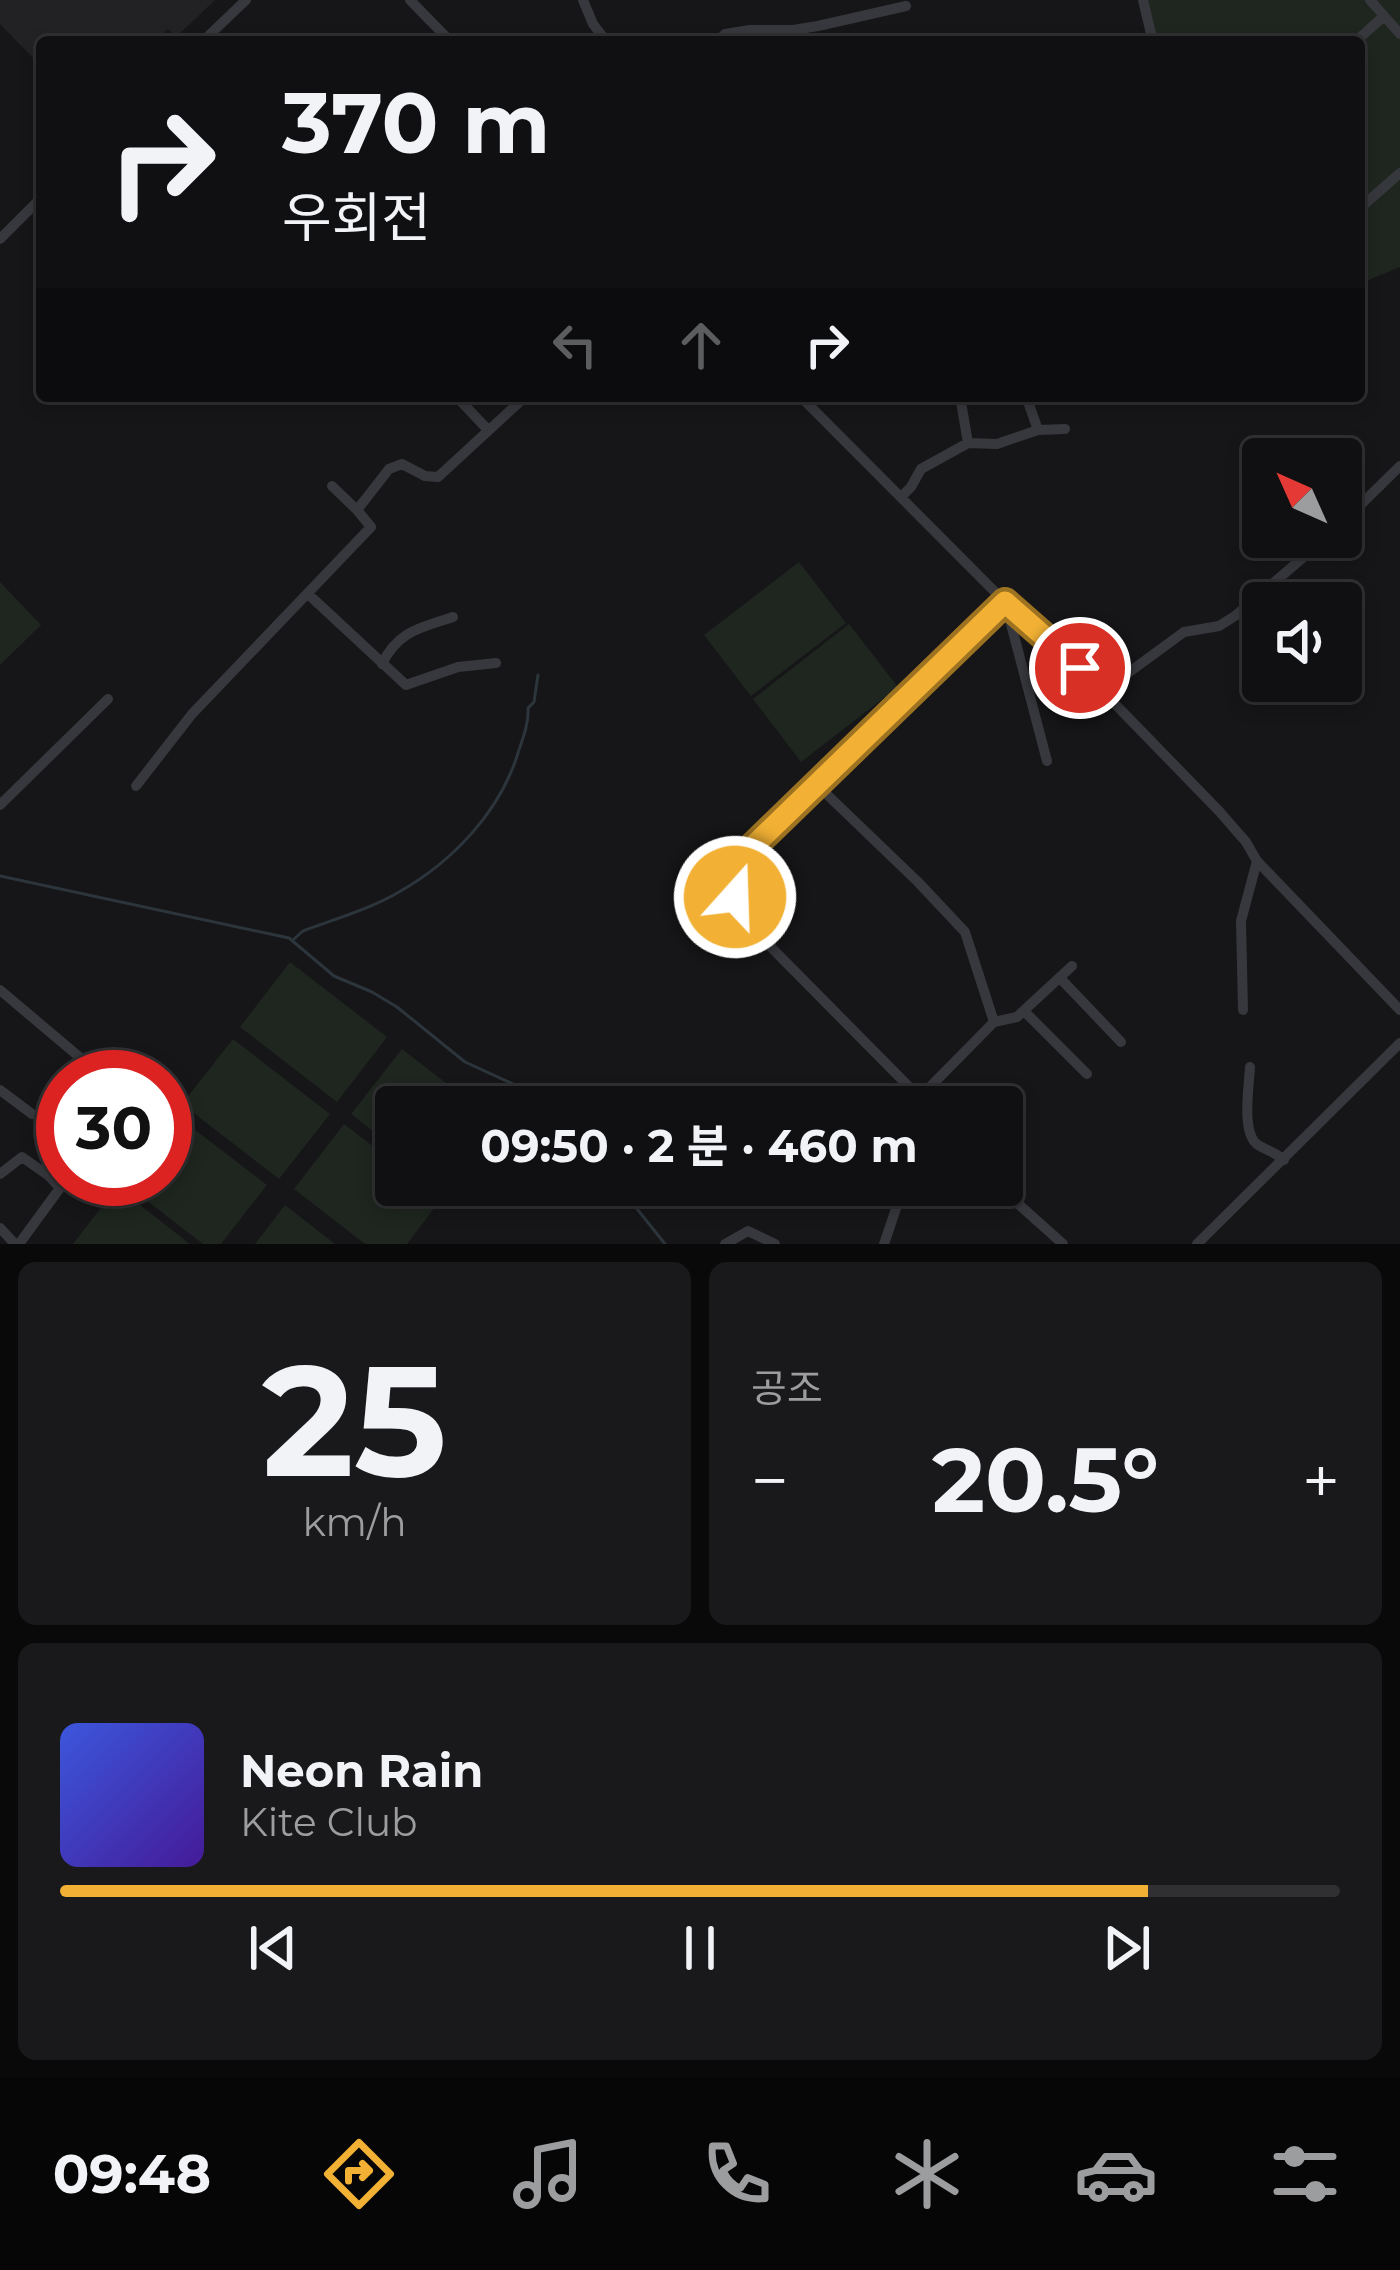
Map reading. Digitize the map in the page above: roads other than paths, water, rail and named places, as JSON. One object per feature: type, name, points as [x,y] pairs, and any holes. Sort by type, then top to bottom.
[{"type":"street","points":[[208,36],[246,0]]},
{"type":"street","points":[[410,0],[445,36]]},
{"type":"street","points":[[584,0],[602,36]]},
{"type":"street","points":[[1143,0],[1152,36]]},
{"type":"street","points":[[1370,0],[1400,34]]},
{"type":"street","points":[[723,36],[818,26],[906,6]]},
{"type":"street","points":[[1361,36],[1384,16]]},
{"type":"street","points":[[1365,204],[1400,173]]},
{"type":"street","points":[[0,238],[36,203]]},
{"type":"street","points":[[462,402],[488,430]]},
{"type":"street","points":[[357,511],[389,469],[402,464],[438,477],[519,402]]},
{"type":"street","points":[[806,402],[1005,602],[1080,668],[1234,827],[1257,861],[1400,1010]]},
{"type":"street","points":[[960,402],[968,443]]},
{"type":"street","points":[[1028,402],[1038,430]]},
{"type":"street","points":[[901,497],[921,470],[968,443],[997,444],[1038,430],[1065,429]]},
{"type":"street","points":[[1362,504],[1399,469]]},
{"type":"street","points":[[136,786],[192,714],[371,526],[332,486]]},
{"type":"street","points":[[1102,692],[1184,632],[1210,628],[1235,616],[1303,558]]},
{"type":"street","points":[[308,594],[403,683],[411,685],[458,668],[496,663]]},
{"type":"street","points":[[1005,602],[1046,761]]},
{"type":"street","points":[[906,1086],[753,929],[729,882],[730,873],[1005,602]]},
{"type":"street","points":[[382,664],[396,641],[453,617]]},
{"type":"street","points":[[0,805],[108,699]]},
{"type":"street","points":[[816,784],[965,932],[994,1022]]},
{"type":"street","points":[[1243,1010],[1241,921],[1257,861]]},
{"type":"street","points":[[931,1086],[994,1022],[1024,1012],[1072,966]]},
{"type":"street","points":[[1060,978],[1121,1042]]},
{"type":"street","points":[[0,990],[71,1050]]},
{"type":"street","points":[[1024,1012],[1087,1074]]},
{"type":"street","points":[[1197,1244],[1400,1043]]},
{"type":"street","points":[[1250,1067],[1250,1136],[1284,1160]]},
{"type":"street","points":[[0,1090],[32,1114]]},
{"type":"street","points":[[0,1174],[22,1157],[61,1188],[17,1244],[0,1228]]},
{"type":"street","points":[[884,1244],[897,1206]]},
{"type":"street","points":[[1021,1206],[1063,1244]]},
{"type":"street","points":[[724,1244],[748,1231],[775,1244]]},
{"type":"waterway","points":[[294,939],[303,931],[399,892],[437,866],[472,833],[510,775],[538,675]]},
{"type":"waterway","points":[[0,876],[289,938],[334,976],[397,1007],[465,1062],[516,1086]]},
{"type":"waterway","points":[[635,1206],[665,1244]]}]
